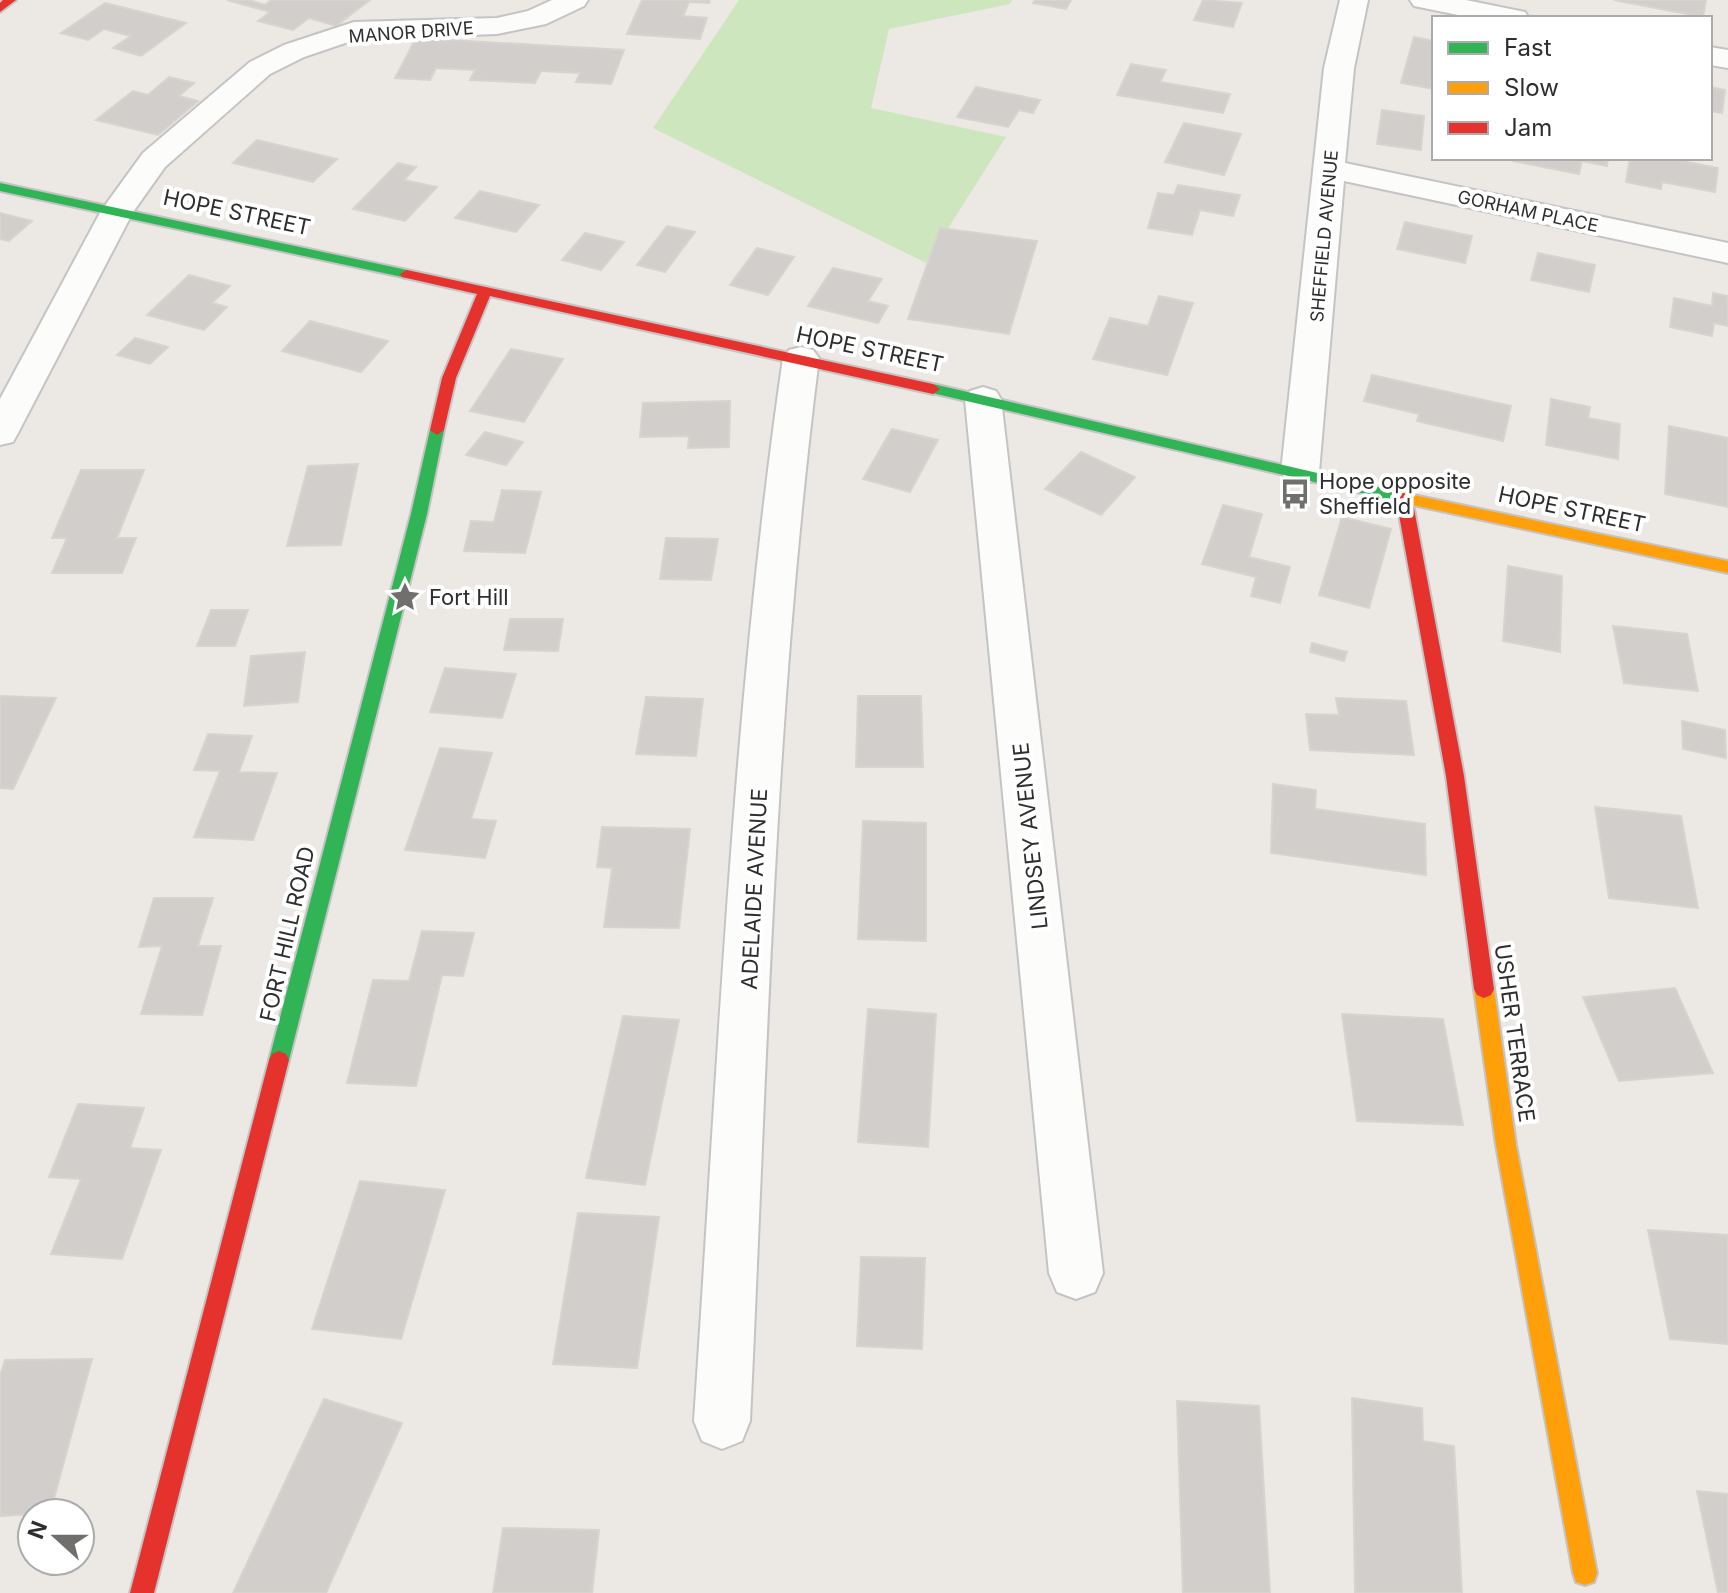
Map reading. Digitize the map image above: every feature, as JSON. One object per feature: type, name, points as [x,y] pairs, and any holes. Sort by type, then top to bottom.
[{"type":"street","points":[[0,9],[10,0]]},
{"type":"street","name":"MANOR DRIVE","points":[[0,433],[117,211],[154,160],[260,68],[294,51],[354,31],[444,30],[511,24],[561,8],[574,0]]},
{"type":"street","name":"SHEFFIELD AVENUE","points":[[1300,472],[1339,68],[1354,0]]},
{"type":"street","points":[[1424,0],[1505,16]]},
{"type":"street","name":"GORHAM PLACE","points":[[1329,169],[1728,253]]},
{"type":"street","name":"HOPE STREET","points":[[0,187],[801,358],[1404,498],[1728,567]]},
{"type":"street","name":"FORT HILL ROAD","points":[[142,1593],[419,514],[449,378],[486,289]]},
{"type":"street","name":"ADELAIDE AVENUE","points":[[722,1421],[764,703],[781,505],[801,358]]},
{"type":"street","name":"LINDSEY AVENUE","points":[[983,399],[1076,1273]]},
{"type":"street","name":"USHER TERRACE","points":[[1404,498],[1455,776],[1506,1145],[1585,1573]]},
{"type":"green space","points":[[739,0],[1012,0],[1010,4],[889,29],[871,108],[1006,137],[926,263],[653,128]]},
{"type":"building","points":[[227,0],[249,0],[265,5],[271,0],[370,0],[336,26],[309,18],[293,30],[258,21],[270,12]]},
{"type":"building","points":[[642,0],[710,0],[709,3],[689,2],[683,16],[707,18],[700,39],[627,34]]},
{"type":"building","points":[[1035,0],[1071,0],[1066,9],[1033,3]]},
{"type":"building","points":[[1203,0],[1242,3],[1233,27],[1194,20]]},
{"type":"building","points":[[1614,0],[1706,0],[1703,16]]},
{"type":"building","points":[[105,3],[186,23],[141,56],[113,48],[131,36],[104,29],[88,40],[61,33]]},
{"type":"building","points":[[1414,37],[1432,41],[1432,89],[1401,83]]},
{"type":"building","points":[[416,38],[624,50],[611,84],[576,82],[580,73],[541,71],[535,83],[470,80],[475,70],[436,68],[430,80],[395,78]]},
{"type":"building","points":[[1131,64],[1166,70],[1160,82],[1230,94],[1223,113],[1117,95]]},
{"type":"building","points":[[169,77],[194,83],[179,96],[198,101],[158,135],[96,120],[133,91],[148,95]]},
{"type":"building","points":[[976,87],[1040,100],[1033,113],[1019,110],[1008,127],[957,117]]},
{"type":"building","points":[[1712,87],[1725,90],[1722,113],[1712,111]]},
{"type":"building","points":[[1382,110],[1424,116],[1421,150],[1377,144]]},
{"type":"building","points":[[1184,123],[1241,134],[1224,175],[1165,162]]},
{"type":"building","points":[[257,140],[337,159],[313,182],[233,163]]},
{"type":"building","points":[[1608,160],[1607,166],[1582,161],[1579,174],[1513,161]]},
{"type":"building","points":[[1630,160],[1677,160],[1718,168],[1715,192],[1662,182],[1661,189],[1626,182]]},
{"type":"building","points":[[398,163],[416,167],[404,180],[437,187],[405,221],[353,209]]},
{"type":"building","points":[[1178,185],[1240,195],[1233,216],[1200,210],[1192,235],[1148,228],[1158,193],[1174,195]]},
{"type":"building","points":[[480,191],[539,205],[516,232],[455,218]]},
{"type":"building","points":[[0,213],[32,221],[9,241],[0,239]]},
{"type":"building","points":[[1405,222],[1472,236],[1465,263],[1397,249]]},
{"type":"building","points":[[667,226],[695,232],[665,272],[637,265]]},
{"type":"building","points":[[940,228],[1037,241],[1009,334],[908,319]]},
{"type":"building","points":[[585,233],[624,242],[601,270],[562,260]]},
{"type":"building","points":[[757,248],[794,257],[768,295],[730,285]]},
{"type":"building","points":[[1538,253],[1595,265],[1589,292],[1531,280]]},
{"type":"building","points":[[833,268],[882,279],[868,301],[888,306],[878,323],[808,306]]},
{"type":"building","points":[[189,275],[230,286],[212,303],[227,307],[204,330],[147,315]]},
{"type":"building","points":[[1713,293],[1728,296],[1728,326],[1714,323],[1712,336],[1670,327],[1674,298],[1712,306]]},
{"type":"building","points":[[1159,296],[1193,303],[1167,375],[1093,359],[1110,318],[1148,326]]},
{"type":"building","points":[[310,321],[388,341],[361,372],[282,351]]},
{"type":"building","points":[[135,338],[168,347],[150,364],[117,355]]},
{"type":"building","points":[[511,349],[563,359],[524,422],[470,411]]},
{"type":"building","points":[[1372,375],[1511,406],[1503,441],[1417,421],[1419,414],[1364,401]]},
{"type":"building","points":[[1551,399],[1590,407],[1588,418],[1620,424],[1618,459],[1546,445]]},
{"type":"building","points":[[730,401],[729,447],[688,448],[689,436],[640,437],[643,403]]},
{"type":"building","points":[[1669,426],[1728,438],[1728,507],[1665,494]]},
{"type":"building","points":[[892,429],[938,440],[910,492],[863,479]]},
{"type":"building","points":[[485,432],[523,442],[506,465],[466,455]]},
{"type":"building","points":[[1081,452],[1135,477],[1101,515],[1045,489]]},
{"type":"building","points":[[358,464],[341,545],[287,546],[308,466]]},
{"type":"building","points":[[81,470],[144,470],[117,538],[136,538],[122,573],[52,573],[67,538],[52,538]]},
{"type":"building","points":[[502,490],[541,492],[525,553],[464,551],[471,521],[494,522]]},
{"type":"building","points":[[1223,505],[1262,514],[1249,557],[1290,567],[1280,603],[1251,596],[1256,577],[1202,564]]},
{"type":"building","points":[[1342,517],[1391,529],[1369,608],[1319,595]]},
{"type":"building","points":[[666,538],[718,539],[711,580],[660,579]]},
{"type":"building","points":[[1508,566],[1562,576],[1560,652],[1503,641]]},
{"type":"building","points":[[211,610],[248,610],[235,646],[197,646]]},
{"type":"building","points":[[510,619],[563,619],[558,651],[504,650]]},
{"type":"building","points":[[1613,626],[1687,634],[1698,691],[1624,683]]},
{"type":"building","points":[[1312,643],[1347,652],[1344,661],[1310,652]]},
{"type":"building","points":[[305,652],[298,702],[244,706],[251,656]]},
{"type":"building","points":[[445,668],[516,674],[502,718],[430,712]]},
{"type":"building","points":[[0,696],[56,698],[13,789],[0,788]]},
{"type":"building","points":[[858,696],[921,696],[923,767],[856,767]]},
{"type":"building","points":[[646,697],[703,699],[696,756],[636,754]]},
{"type":"building","points":[[1336,698],[1406,701],[1414,755],[1310,750],[1306,714],[1339,715]]},
{"type":"building","points":[[1682,721],[1725,730],[1726,758],[1683,749]]},
{"type":"building","points":[[208,734],[252,736],[239,772],[277,773],[253,840],[194,837],[220,771],[194,770]]},
{"type":"building","points":[[440,748],[492,753],[471,819],[496,821],[485,858],[405,850]]},
{"type":"building","points":[[1273,784],[1316,790],[1315,809],[1425,824],[1426,875],[1271,853]]},
{"type":"building","points":[[1595,807],[1681,816],[1698,908],[1609,898]]},
{"type":"building","points":[[863,821],[926,823],[926,941],[858,939]]},
{"type":"building","points":[[602,827],[690,829],[679,928],[604,927],[612,868],[597,867]]},
{"type":"building","points":[[154,898],[213,898],[198,946],[221,946],[202,1015],[141,1014],[162,946],[139,947]]},
{"type":"building","points":[[422,931],[474,933],[463,976],[442,975],[416,1086],[347,1083],[373,980],[409,981]]},
{"type":"building","points":[[1675,988],[1713,1073],[1619,1081],[1583,997]]},
{"type":"building","points":[[868,1009],[936,1014],[928,1147],[858,1142]]},
{"type":"building","points":[[1342,1014],[1443,1019],[1463,1125],[1357,1121]]},
{"type":"building","points":[[623,1016],[679,1020],[645,1185],[586,1178]]},
{"type":"building","points":[[78,1104],[144,1108],[130,1148],[161,1150],[122,1259],[51,1254],[81,1179],[49,1177]]},
{"type":"building","points":[[360,1181],[445,1190],[401,1339],[312,1329]]},
{"type":"building","points":[[578,1213],[659,1217],[637,1368],[553,1364]]},
{"type":"building","points":[[1648,1230],[1728,1235],[1728,1344],[1670,1339]]},
{"type":"building","points":[[861,1257],[925,1258],[922,1349],[857,1346]]},
{"type":"building","points":[[92,1359],[54,1497],[16,1497],[16,1515],[0,1516],[0,1376],[5,1360]]},
{"type":"building","points":[[1352,1398],[1422,1408],[1423,1441],[1454,1446],[1462,1593],[1355,1593]]},
{"type":"building","points":[[324,1399],[402,1423],[326,1593],[233,1593]]},
{"type":"building","points":[[1177,1401],[1259,1406],[1270,1593],[1183,1593]]},
{"type":"building","points":[[1697,1491],[1728,1494],[1728,1593],[1718,1593]]},
{"type":"building","points":[[503,1528],[599,1530],[592,1593],[493,1593]]},
{"type":"traffic: fast","points":[[0,187],[407,274]]},
{"type":"traffic: fast","points":[[933,389],[1404,498]]},
{"type":"traffic: fast","points":[[279,1060],[419,514],[437,430]]},
{"type":"traffic: slow","points":[[1404,498],[1728,567]]},
{"type":"traffic: slow","points":[[1484,989],[1506,1145],[1585,1573]]},
{"type":"traffic: jam","points":[[0,9],[10,0]]},
{"type":"traffic: jam","points":[[407,274],[933,389]]},
{"type":"traffic: jam","points":[[437,430],[449,378],[486,289]]},
{"type":"traffic: jam","points":[[1404,498],[1455,776],[1484,989]]},
{"type":"traffic: jam","points":[[142,1593],[279,1060]]},
{"type":"place","name":"Hope opposite Sheffield","points":[[1295,494]]},
{"type":"place","name":"Fort Hill","points":[[405,597]]}]
